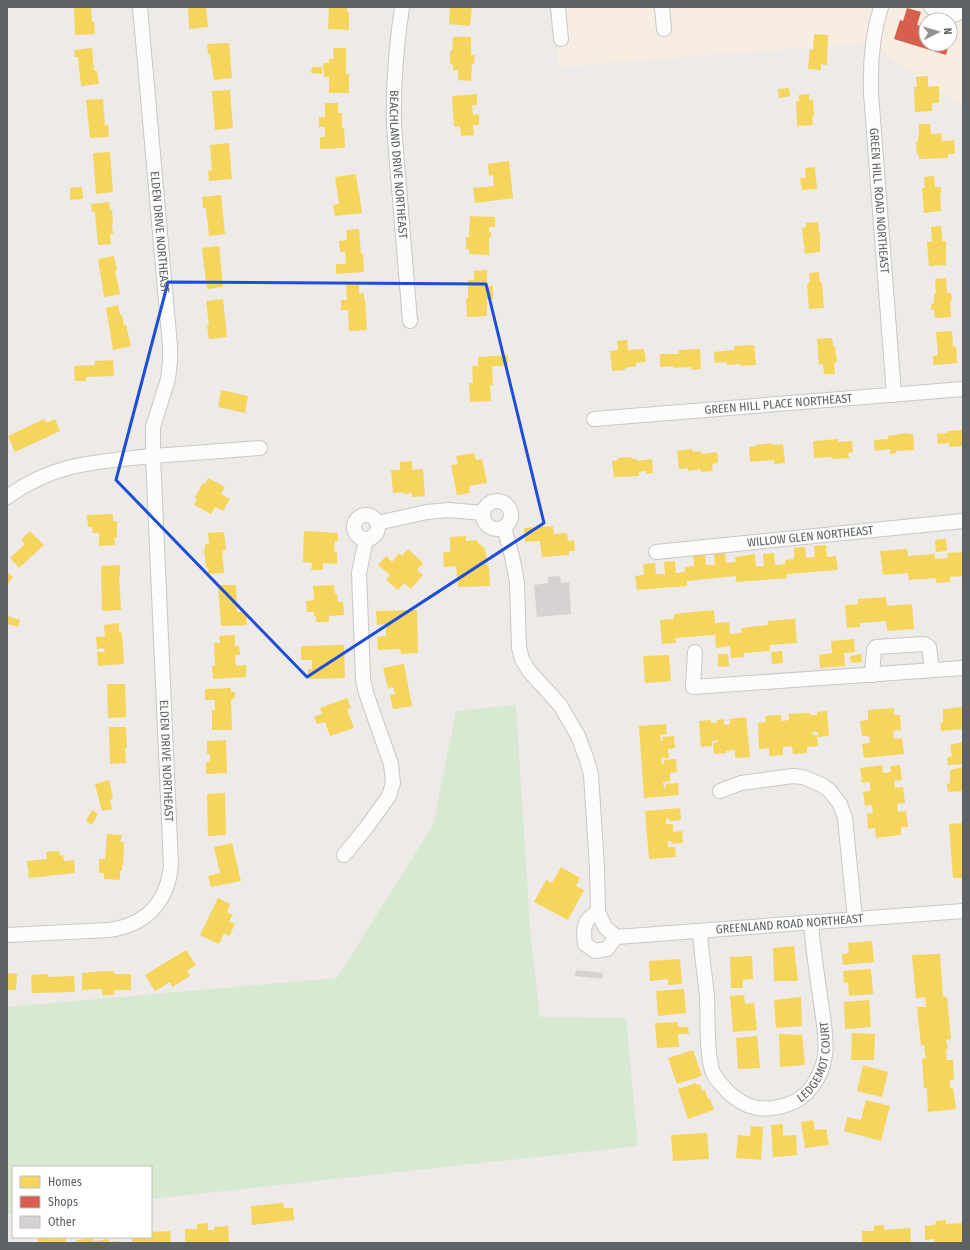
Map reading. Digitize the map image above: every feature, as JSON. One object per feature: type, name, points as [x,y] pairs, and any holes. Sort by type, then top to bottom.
[{"type":"street","name":"ELDEN DRIVE NORTHEAST","points":[[7,935],[119,929],[135,923],[148,914],[159,902],[167,887],[171,866],[153,456],[153,427],[168,379],[170,346],[140,7]]},
{"type":"street","name":"BEACHLAND DRIVE NORTHEAST","points":[[402,7],[396,52],[393,94],[394,126],[410,322]]},
{"type":"street","points":[[558,7],[561,40]]},
{"type":"street","points":[[662,7],[664,29]]},
{"type":"street","name":"GREEN HILL ROAD NORTHEAST","points":[[881,7],[873,42],[870,69],[894,395]]},
{"type":"street","points":[[931,7],[942,14],[954,16],[958,13],[961,7]]},
{"type":"street","name":"GREEN HILL PLACE NORTHEAST","points":[[594,419],[963,389]]},
{"type":"street","points":[[7,497],[21,487],[46,474],[72,465],[153,456],[260,448]]},
{"type":"street","points":[[493,502],[503,502],[510,509],[511,514],[508,524],[499,529],[490,527],[484,518],[483,513],[488,504],[493,502]]},
{"type":"street","points":[[378,523],[427,512],[449,510],[483,513]]},
{"type":"street","points":[[362,516],[371,516],[378,523],[378,528],[374,536],[366,539],[357,535],[355,531],[355,522],[362,516]]},
{"type":"street","name":"WILLOW GLEN NORTHEAST","points":[[656,552],[963,521]]},
{"type":"street","points":[[504,527],[512,556],[516,582],[519,648],[522,659],[529,671],[560,705],[578,736],[591,775],[597,867],[598,912],[605,927],[616,937],[607,949],[595,951],[585,944],[584,931],[586,921],[592,914],[598,912]]},
{"type":"street","points":[[344,855],[389,796],[393,783],[392,764],[366,693],[363,679],[360,573],[366,539]]},
{"type":"street","points":[[872,675],[874,650],[876,648],[924,644],[929,647],[932,670]]},
{"type":"street","points":[[696,652],[693,688],[963,668]]},
{"type":"street","points":[[720,791],[741,783],[793,776],[813,780],[829,790],[840,804],[845,818],[856,919]]},
{"type":"street","name":"GREENLAND ROAD NORTHEAST","points":[[616,937],[963,911]]},
{"type":"street","name":"LEDGEMOT COURT","points":[[700,931],[707,996],[710,1056],[713,1072],[718,1082],[742,1104],[755,1108],[768,1109],[782,1107],[804,1097],[812,1088],[826,1054],[811,922]]},
{"type":"highlighted area","points":[[168,282],[486,284],[544,523],[307,677],[116,480]]},
{"type":"shaded area","points":[[554,7],[963,7],[963,105],[867,43],[559,67]]},
{"type":"green space","points":[[516,705],[530,928],[540,1017],[626,1018],[638,1146],[152,1199],[152,1166],[12,1166],[12,1214],[7,1214],[7,1007],[337,978],[433,825],[456,711]]},
{"type":"building: Homes","points":[[74,7],[91,7],[92,22],[94,22],[95,34],[75,35]]},
{"type":"building: Homes","points":[[188,7],[206,7],[208,27],[189,29]]},
{"type":"building: Homes","points":[[329,7],[347,7],[347,12],[349,12],[349,30],[328,29]]},
{"type":"building: Homes","points":[[450,7],[472,7],[470,26],[449,24]]},
{"type":"building: Homes","points":[[814,34],[828,35],[827,65],[821,64],[821,70],[808,69],[810,49],[813,50]]},
{"type":"building: Homes","points":[[453,37],[471,37],[471,55],[475,55],[474,64],[472,64],[471,81],[458,80],[458,70],[453,70],[453,65],[450,64],[450,51],[452,51]]},
{"type":"building: Homes","points":[[229,43],[232,78],[214,80],[207,44]]},
{"type":"building: Homes","points":[[92,48],[94,71],[97,71],[99,84],[81,86],[78,57],[75,57],[74,50]]},
{"type":"building: Homes","points":[[333,48],[346,48],[346,74],[349,74],[349,93],[329,93],[329,77],[324,77],[323,63],[329,63],[329,59],[334,59]]},
{"type":"building: Homes","points":[[312,67],[322,67],[322,74],[311,73]]},
{"type":"building: Homes","points":[[928,76],[928,87],[939,86],[939,103],[932,103],[932,111],[915,112],[914,87],[917,87],[916,77]]},
{"type":"building: Homes","points":[[789,88],[790,96],[779,98],[778,89]]},
{"type":"building: Homes","points":[[230,90],[233,128],[215,130],[212,91]]},
{"type":"building: Homes","points":[[477,94],[477,105],[472,105],[473,115],[479,114],[479,125],[473,125],[474,135],[461,136],[460,126],[454,127],[452,96]]},
{"type":"building: Homes","points":[[809,94],[809,100],[813,100],[813,125],[797,126],[796,101],[799,101],[799,95]]},
{"type":"building: Homes","points":[[103,99],[105,125],[108,125],[109,137],[90,138],[86,100]]},
{"type":"building: Homes","points":[[325,103],[338,103],[338,113],[342,113],[342,128],[344,128],[345,148],[320,149],[320,137],[325,137],[325,127],[319,127],[319,117],[325,117]]},
{"type":"building: Homes","points":[[919,124],[930,124],[931,134],[941,133],[942,141],[954,140],[955,154],[948,154],[948,158],[919,159],[919,154],[917,155],[916,142],[918,142]]},
{"type":"building: Homes","points":[[229,143],[232,179],[209,181],[208,171],[212,170],[210,145]]},
{"type":"building: Homes","points":[[110,152],[113,192],[96,194],[93,153]]},
{"type":"building: Homes","points":[[509,161],[513,198],[475,203],[473,188],[494,186],[493,175],[489,176],[488,164]]},
{"type":"building: Homes","points":[[815,167],[817,189],[802,190],[800,178],[806,178],[805,168]]},
{"type":"building: Homes","points":[[356,174],[362,213],[335,216],[333,205],[339,204],[335,177]]},
{"type":"building: Homes","points":[[934,176],[935,187],[941,187],[941,211],[924,213],[922,188],[925,188],[924,177]]},
{"type":"building: Homes","points":[[82,187],[83,199],[70,200],[70,188]]},
{"type":"building: Homes","points":[[221,195],[225,234],[209,236],[206,208],[203,208],[202,197]]},
{"type":"building: Homes","points":[[109,202],[110,210],[112,210],[113,223],[113,234],[110,234],[111,244],[98,245],[95,212],[92,212],[91,204]]},
{"type":"building: Homes","points":[[470,216],[495,217],[495,227],[489,227],[491,238],[489,238],[489,255],[469,254],[469,249],[466,249],[466,237],[469,237]]},
{"type":"building: Homes","points":[[818,222],[820,233],[820,252],[805,254],[802,228],[806,227],[806,223]]},
{"type":"building: Homes","points":[[941,226],[942,241],[946,241],[946,265],[929,266],[927,242],[932,242],[931,227]]},
{"type":"building: Homes","points":[[359,229],[364,272],[336,274],[336,264],[346,264],[345,252],[340,252],[339,241],[347,240],[346,230]]},
{"type":"building: Homes","points":[[219,246],[223,287],[207,289],[202,248]]},
{"type":"building: Homes","points":[[114,256],[117,270],[115,271],[120,294],[104,297],[98,259]]},
{"type":"building: Homes","points":[[487,270],[487,286],[493,286],[493,299],[487,299],[487,316],[467,317],[466,298],[468,298],[468,280],[474,280],[474,271]]},
{"type":"building: Homes","points":[[819,272],[820,282],[822,283],[824,308],[809,309],[807,284],[810,282],[809,273]]},
{"type":"building: Homes","points":[[946,278],[947,293],[951,293],[952,300],[950,301],[951,317],[935,318],[934,310],[931,310],[931,304],[934,303],[934,294],[936,294],[935,279]]},
{"type":"building: Homes","points":[[359,283],[359,294],[364,293],[367,330],[349,331],[348,310],[341,310],[341,300],[347,300],[346,284]]},
{"type":"building: Homes","points":[[223,299],[227,337],[209,339],[206,301]]},
{"type":"building: Homes","points":[[118,305],[124,326],[126,325],[131,346],[113,350],[106,308]]},
{"type":"building: Homes","points":[[952,331],[953,347],[956,346],[957,363],[933,365],[933,356],[938,355],[936,332]]},
{"type":"building: Homes","points":[[832,338],[833,346],[835,346],[837,363],[834,363],[835,374],[824,374],[823,364],[819,365],[817,339]]},
{"type":"building: Homes","points":[[627,340],[628,350],[644,349],[646,362],[636,363],[636,366],[625,368],[625,370],[612,371],[610,351],[618,350],[617,341]]},
{"type":"building: Homes","points":[[754,345],[756,365],[741,366],[740,364],[727,365],[726,362],[715,363],[714,352],[734,350],[734,346]]},
{"type":"building: Homes","points":[[700,349],[701,369],[692,370],[691,367],[673,368],[673,366],[660,367],[660,354],[679,354],[679,350]]},
{"type":"building: Homes","points":[[508,355],[508,366],[492,366],[493,385],[490,385],[491,401],[470,402],[469,383],[473,383],[472,366],[478,366],[478,357]]},
{"type":"building: Homes","points":[[113,360],[114,376],[86,377],[86,381],[75,381],[74,366],[95,365],[95,361]]},
{"type":"building: Homes","points":[[221,390],[248,396],[245,413],[218,407]]},
{"type":"building: Homes","points":[[44,419],[46,423],[55,419],[60,431],[15,452],[8,436]]},
{"type":"building: Homes","points":[[963,430],[963,446],[949,447],[949,443],[938,444],[937,434],[947,433],[947,431]]},
{"type":"building: Homes","points":[[908,433],[913,434],[914,450],[896,451],[896,453],[890,454],[890,449],[875,451],[874,440],[888,439],[888,436]]},
{"type":"building: Homes","points":[[838,439],[838,442],[852,441],[853,452],[848,453],[849,458],[814,458],[813,441]]},
{"type":"building: Homes","points":[[772,443],[772,445],[783,444],[785,463],[774,464],[774,460],[750,462],[749,447]]},
{"type":"building: Homes","points":[[692,449],[693,452],[701,451],[702,454],[717,452],[718,463],[712,464],[713,471],[701,472],[700,469],[688,471],[688,468],[679,469],[677,451]]},
{"type":"building: Homes","points":[[474,453],[476,460],[482,459],[487,483],[469,486],[470,493],[457,495],[451,465],[458,464],[456,456]]},
{"type":"building: Homes","points":[[631,457],[632,459],[637,459],[637,461],[652,459],[653,473],[646,474],[646,471],[639,472],[639,476],[614,477],[612,461],[618,460],[618,458]]},
{"type":"building: Homes","points":[[412,461],[412,470],[423,469],[425,496],[412,497],[412,493],[393,493],[391,470],[400,470],[400,462]]},
{"type":"building: Homes","points":[[208,478],[225,487],[221,494],[230,499],[223,511],[215,507],[211,514],[194,505],[197,499],[195,497],[203,483],[205,484]]},
{"type":"building: Homes","points":[[113,514],[113,521],[117,521],[117,538],[114,537],[115,545],[99,546],[99,533],[93,533],[92,527],[88,527],[87,515]]},
{"type":"building: Homes","points":[[553,526],[554,534],[567,533],[568,541],[574,540],[575,551],[569,551],[569,555],[542,557],[540,541],[525,542],[524,528]]},
{"type":"building: Homes","points":[[30,531],[44,545],[19,568],[10,558],[25,544],[21,540]]},
{"type":"building: Homes","points":[[304,531],[338,533],[338,541],[335,541],[334,552],[337,552],[337,564],[323,563],[323,570],[311,570],[312,563],[303,562]]},
{"type":"building: Homes","points":[[224,532],[226,550],[222,551],[224,573],[208,574],[204,550],[205,544],[209,544],[208,533]]},
{"type":"building: Homes","points":[[466,536],[466,541],[477,540],[478,543],[485,549],[487,566],[489,567],[490,586],[458,587],[456,566],[444,567],[443,552],[450,552],[450,537]]},
{"type":"building: Homes","points":[[946,539],[947,551],[936,552],[935,540]]},
{"type":"building: Homes","points":[[826,545],[827,557],[836,556],[838,570],[787,574],[787,578],[736,582],[736,576],[687,581],[687,586],[637,590],[635,576],[644,575],[643,564],[655,563],[656,574],[665,574],[664,562],[675,561],[676,573],[685,572],[685,567],[694,566],[693,555],[705,554],[706,565],[715,565],[714,553],[725,552],[726,563],[736,562],[735,557],[755,554],[756,566],[764,566],[763,554],[774,553],[775,565],[785,564],[785,560],[794,559],[794,548],[805,547],[806,558],[815,557],[814,546]]},
{"type":"building: Homes","points":[[408,549],[423,563],[417,570],[423,575],[411,589],[404,583],[398,590],[386,580],[390,575],[378,565],[386,556],[392,562],[399,553],[402,556]]},
{"type":"building: Homes","points":[[907,549],[908,556],[935,554],[935,559],[948,558],[947,553],[963,552],[963,576],[950,577],[950,582],[936,583],[936,578],[909,580],[908,573],[883,575],[880,551]]},
{"type":"building: Homes","points":[[120,565],[119,575],[121,610],[102,611],[101,566]]},
{"type":"building: Homes","points":[[7,572],[13,577],[7,585]]},
{"type":"building: Homes","points":[[218,585],[236,585],[237,612],[246,612],[247,625],[221,626]]},
{"type":"building: Homes","points":[[334,585],[338,602],[343,602],[344,615],[329,616],[329,622],[316,622],[314,612],[307,612],[306,601],[314,600],[313,586]]},
{"type":"building: Homes","points":[[886,597],[887,606],[912,604],[914,629],[887,631],[886,621],[860,623],[860,627],[847,628],[845,605],[858,604],[858,599]]},
{"type":"building: Homes","points":[[417,610],[418,653],[401,654],[400,649],[378,650],[377,637],[386,636],[386,624],[377,625],[376,611]]},
{"type":"building: Homes","points":[[714,610],[715,623],[729,622],[730,634],[742,633],[741,628],[768,625],[768,621],[795,619],[797,643],[770,645],[770,651],[744,653],[744,657],[731,658],[730,646],[716,648],[715,635],[675,638],[676,643],[662,644],[660,620],[674,619],[674,614]]},
{"type":"building: Homes","points":[[7,616],[20,620],[18,627],[7,624]]},
{"type":"building: Homes","points":[[119,623],[119,632],[122,633],[124,664],[98,666],[97,652],[105,652],[104,648],[97,649],[96,637],[105,637],[104,625]]},
{"type":"building: Homes","points":[[235,635],[235,646],[239,646],[240,655],[235,655],[236,666],[246,665],[246,677],[213,679],[212,666],[215,666],[214,643],[220,643],[219,636]]},
{"type":"building: Homes","points":[[854,639],[855,652],[844,653],[845,666],[820,668],[819,655],[832,653],[831,641]]},
{"type":"building: Homes","points":[[344,645],[345,678],[308,679],[308,669],[312,669],[312,660],[301,660],[301,646]]},
{"type":"building: Homes","points":[[782,651],[783,663],[772,664],[771,652]]},
{"type":"building: Homes","points":[[718,654],[728,654],[729,666],[718,667]]},
{"type":"building: Homes","points":[[861,654],[862,662],[851,663],[850,656]]},
{"type":"building: Homes","points":[[669,655],[671,681],[645,683],[643,656]]},
{"type":"building: Homes","points":[[404,664],[412,706],[393,709],[390,695],[395,694],[393,687],[388,688],[383,668]]},
{"type":"building: Homes","points":[[107,684],[125,684],[126,717],[108,718]]},
{"type":"building: Homes","points":[[231,688],[231,692],[235,692],[235,697],[231,700],[232,730],[212,730],[212,710],[215,710],[215,700],[205,700],[205,689]]},
{"type":"building: Homes","points":[[347,698],[351,708],[347,709],[354,728],[330,736],[325,722],[317,724],[314,717],[322,714],[320,708]]},
{"type":"building: Homes","points":[[963,707],[963,729],[941,731],[940,723],[943,723],[943,709]]},
{"type":"building: Homes","points":[[894,708],[894,715],[900,715],[901,730],[893,731],[894,739],[902,738],[904,754],[864,758],[862,744],[870,743],[869,736],[862,736],[860,721],[868,720],[868,710]]},
{"type":"building: Homes","points":[[827,711],[829,736],[818,737],[818,732],[812,732],[813,735],[817,735],[818,746],[807,747],[807,753],[793,754],[792,746],[783,747],[783,755],[769,756],[769,748],[759,749],[758,723],[766,722],[765,716],[781,715],[781,721],[789,720],[789,714],[810,713],[810,715],[817,715],[817,712]]},
{"type":"building: Homes","points":[[746,717],[750,757],[735,758],[735,750],[726,751],[726,753],[714,754],[713,743],[718,742],[718,740],[712,741],[712,746],[701,747],[699,721],[711,720],[711,723],[717,723],[717,720],[724,719],[724,725],[730,724],[730,719]]},
{"type":"building: Homes","points":[[666,724],[667,734],[660,735],[661,741],[663,741],[662,737],[674,736],[675,748],[668,749],[669,758],[661,758],[662,764],[664,764],[664,760],[676,759],[677,772],[670,773],[670,781],[663,782],[664,788],[666,787],[666,784],[678,783],[679,795],[644,798],[639,726]]},
{"type":"building: Homes","points":[[109,727],[126,727],[126,763],[110,764]]},
{"type":"building: Homes","points":[[226,740],[227,773],[206,774],[206,762],[210,761],[210,754],[207,754],[207,741]]},
{"type":"building: Homes","points":[[963,742],[963,764],[948,765],[947,758],[952,756],[950,745]]},
{"type":"building: Homes","points":[[882,765],[883,773],[891,772],[890,766],[900,765],[902,780],[894,781],[895,788],[903,787],[905,803],[897,804],[898,812],[906,811],[908,827],[901,827],[901,835],[876,838],[875,828],[868,829],[867,814],[873,813],[872,805],[865,806],[863,792],[870,791],[870,782],[862,783],[860,768]]},
{"type":"building: Homes","points":[[963,767],[963,791],[948,792],[947,784],[950,783],[950,770]]},
{"type":"building: Homes","points":[[109,780],[113,798],[110,800],[112,809],[102,811],[95,784]]},
{"type":"building: Homes","points":[[225,793],[226,835],[208,836],[207,794]]},
{"type":"building: Homes","points":[[680,808],[681,820],[670,821],[666,818],[666,824],[673,824],[673,832],[682,831],[683,843],[672,844],[671,841],[668,841],[668,847],[675,847],[676,857],[649,859],[645,811]]},
{"type":"building: Homes","points":[[92,810],[98,814],[92,825],[86,821]]},
{"type":"building: Homes","points":[[963,823],[963,878],[953,878],[949,824]]},
{"type":"building: Homes","points":[[107,834],[122,835],[120,842],[124,842],[123,865],[122,871],[120,871],[120,880],[104,879],[104,873],[99,873],[99,859],[105,859]]},
{"type":"building: Homes","points":[[232,843],[241,881],[211,887],[208,876],[220,873],[214,847]]},
{"type":"building: Homes","points":[[59,851],[60,856],[63,855],[64,861],[74,860],[75,873],[29,878],[27,861],[47,859],[46,852]]},
{"type":"building: Homes","points":[[561,867],[580,878],[576,886],[584,890],[568,920],[534,902],[546,880],[552,883]]},
{"type":"building: Homes","points":[[218,898],[230,904],[227,912],[233,915],[229,921],[235,924],[229,936],[224,933],[219,944],[200,935]]},
{"type":"building: Homes","points":[[872,941],[874,962],[843,965],[842,954],[849,953],[848,943]]},
{"type":"building: Homes","points":[[794,946],[798,981],[774,981],[773,948]]},
{"type":"building: Homes","points":[[186,950],[196,965],[187,971],[190,976],[172,987],[170,982],[155,991],[145,975]]},
{"type":"building: Homes","points":[[940,954],[943,997],[947,997],[951,1039],[946,1040],[948,1049],[946,1049],[947,1060],[953,1060],[954,1080],[950,1080],[950,1088],[953,1088],[956,1109],[928,1112],[927,1088],[924,1088],[922,1058],[926,1059],[924,1045],[921,1045],[917,1007],[926,1007],[925,997],[916,998],[912,955]]},
{"type":"building: Homes","points":[[752,956],[753,979],[743,980],[743,988],[731,988],[730,957]]},
{"type":"building: Homes","points":[[680,959],[682,984],[668,985],[668,979],[650,981],[649,961]]},
{"type":"building: Homes","points":[[871,969],[873,994],[849,996],[848,982],[844,983],[843,971]]},
{"type":"building: Homes","points":[[114,971],[114,974],[131,974],[131,990],[114,990],[114,995],[102,995],[102,989],[82,990],[82,973]]},
{"type":"building: Homes","points":[[7,973],[17,974],[16,990],[7,990]]},
{"type":"building: Homes","points":[[48,974],[48,977],[74,976],[75,992],[32,993],[31,975]]},
{"type":"building: Homes","points":[[684,989],[686,1013],[658,1016],[656,991]]},
{"type":"building: Homes","points":[[744,995],[745,1004],[754,1003],[757,1030],[733,1032],[730,996]]},
{"type":"building: Homes","points":[[801,997],[802,1026],[776,1028],[774,1000]]},
{"type":"building: Homes","points":[[869,1000],[871,1027],[845,1029],[844,1002]]},
{"type":"building: Homes","points":[[678,1022],[678,1027],[688,1027],[689,1034],[678,1034],[679,1047],[657,1048],[655,1023]]},
{"type":"building: Homes","points":[[852,1033],[875,1034],[874,1060],[851,1060]]},
{"type":"building: Homes","points":[[779,1034],[802,1035],[805,1065],[780,1067]]},
{"type":"building: Homes","points":[[757,1036],[760,1068],[738,1069],[736,1038]]},
{"type":"building: Homes","points":[[693,1050],[702,1076],[677,1084],[668,1058]]},
{"type":"building: Homes","points":[[863,1065],[888,1072],[882,1097],[857,1091]]},
{"type":"building: Homes","points":[[696,1083],[697,1085],[700,1084],[702,1091],[705,1090],[714,1110],[688,1119],[678,1089]]},
{"type":"building: Homes","points":[[866,1100],[890,1106],[881,1141],[844,1131],[847,1117],[861,1120]]},
{"type":"building: Homes","points":[[813,1120],[815,1130],[826,1129],[829,1145],[805,1148],[801,1122]]},
{"type":"building: Homes","points":[[783,1124],[783,1136],[796,1135],[797,1155],[773,1157],[771,1125]]},
{"type":"building: Homes","points":[[751,1126],[763,1127],[761,1160],[736,1158],[738,1135],[750,1136]]},
{"type":"building: Homes","points":[[707,1133],[709,1159],[673,1161],[671,1135]]},
{"type":"building: Homes","points":[[283,1203],[284,1208],[293,1208],[294,1220],[252,1225],[251,1206]]},
{"type":"building: Homes","points":[[946,1220],[946,1224],[963,1223],[962,1243],[934,1243],[934,1239],[925,1240],[925,1226],[935,1225],[936,1221]]},
{"type":"building: Homes","points":[[208,1223],[208,1230],[214,1230],[214,1227],[228,1226],[229,1243],[185,1243],[185,1229],[197,1229],[197,1224]]},
{"type":"building: Homes","points":[[884,1225],[884,1230],[910,1228],[911,1243],[862,1243],[862,1231],[874,1231],[874,1226]]},
{"type":"building: Homes","points":[[170,1231],[171,1243],[132,1243],[132,1238],[152,1238],[152,1232]]},
{"type":"building: Homes","points":[[37,1238],[66,1238],[66,1243],[38,1243]]},
{"type":"building: Homes","points":[[93,1238],[94,1241],[108,1239],[110,1242],[119,1241],[120,1243],[77,1243],[76,1240]]},
{"type":"building: Shops","points":[[907,8],[921,12],[918,12],[918,46],[894,39],[900,20],[903,21]]},
{"type":"building: Shops","points":[[936,52],[947,52],[946,55]]},
{"type":"building: Other","points":[[560,576],[561,583],[569,582],[571,614],[537,617],[534,585],[548,583],[548,577]]},
{"type":"building: Other","points":[[576,970],[603,973],[602,979],[575,976]]}]
